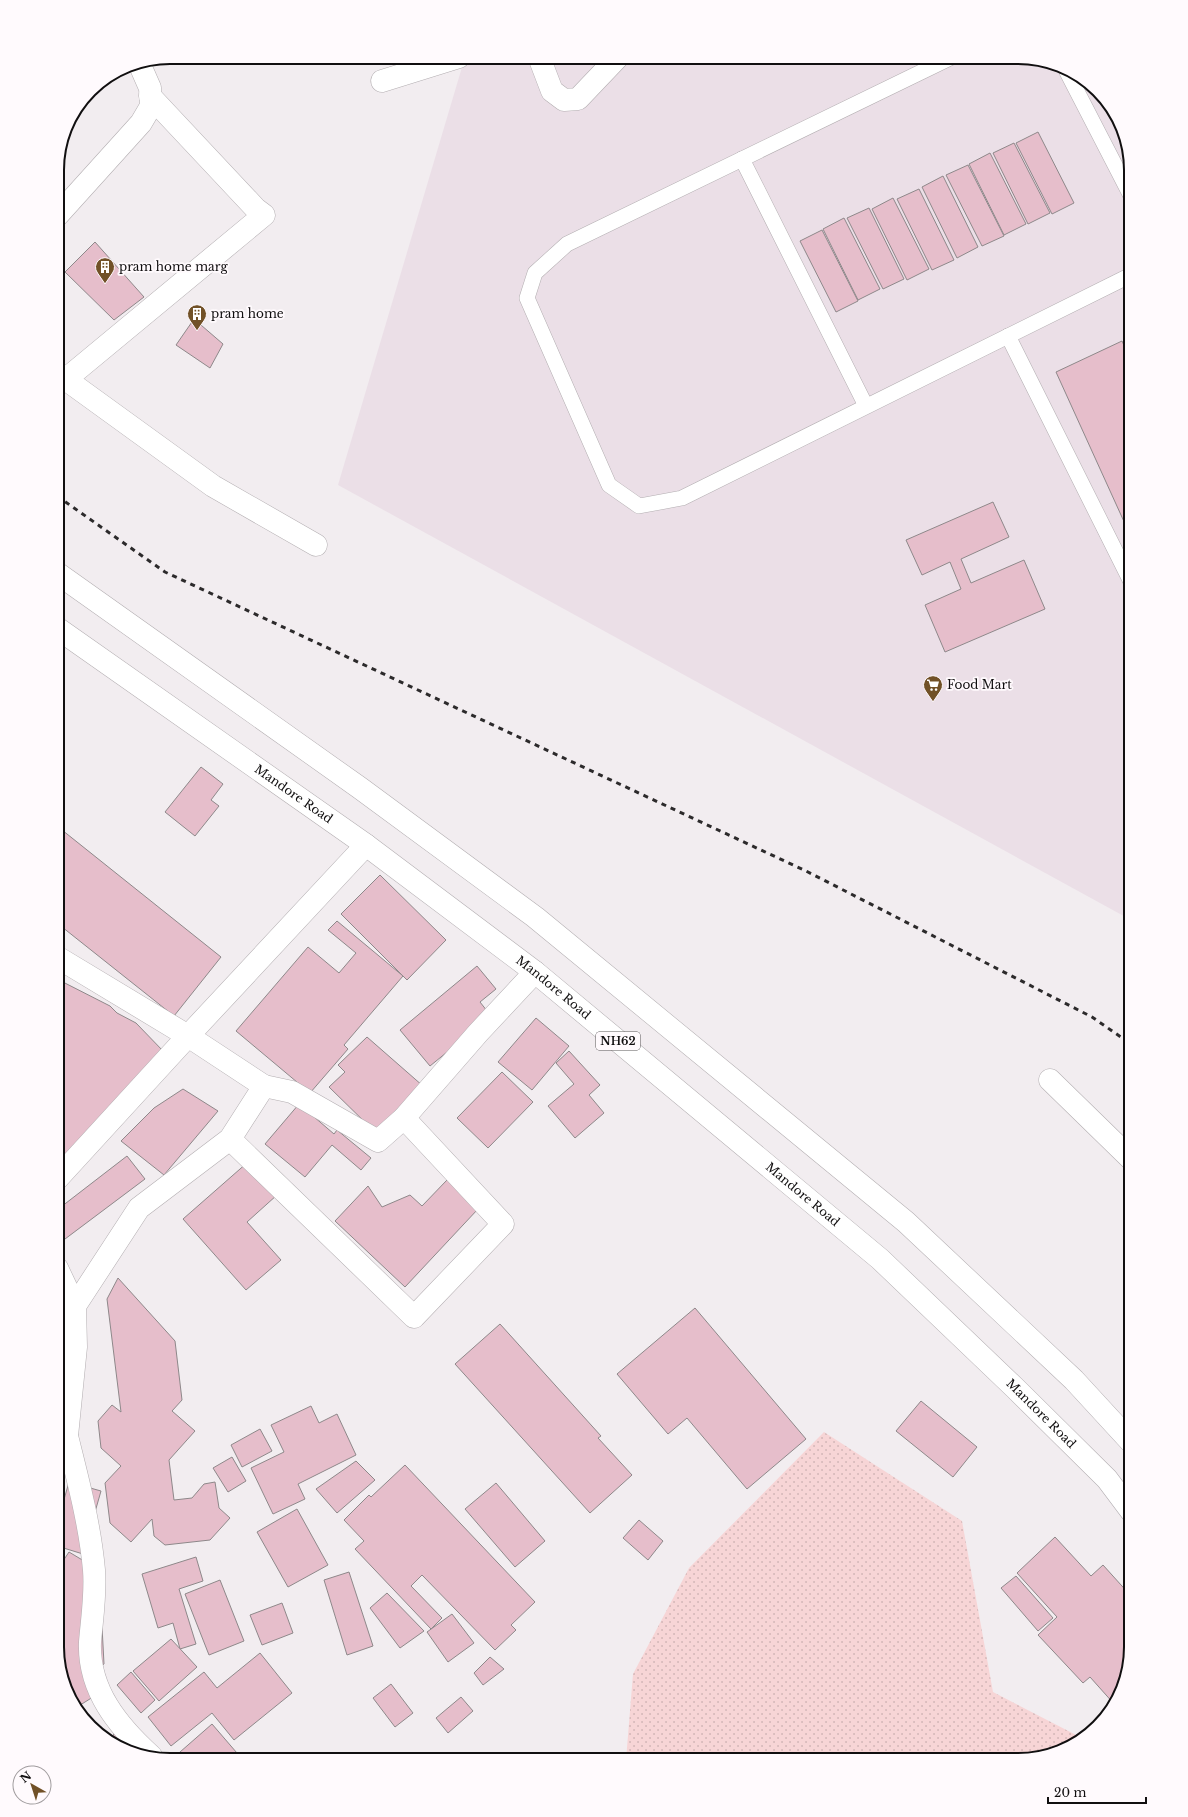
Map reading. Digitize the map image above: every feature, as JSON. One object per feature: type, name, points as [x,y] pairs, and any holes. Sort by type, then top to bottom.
[{"type":"main road","points":[[382,80],[436,64]]},
{"type":"main road","points":[[542,64],[552,91],[564,100],[578,98],[611,64]]},
{"type":"main road","points":[[64,208],[141,123],[151,106],[150,88],[141,68]]},
{"type":"main road","points":[[64,374],[264,215],[256,209],[150,96]]},
{"type":"main road","points":[[64,377],[213,486],[316,545]]},
{"type":"main road","points":[[64,578],[360,788],[535,917],[906,1222],[1074,1380],[1124,1434]]},
{"type":"main road","name":"Mandore Road","points":[[64,633],[366,845],[535,972],[880,1259],[1015,1388],[1107,1480],[1124,1501]]},
{"type":"main road","points":[[64,1171],[366,845]]},
{"type":"main road","points":[[64,961],[188,1036],[264,1086],[292,1092],[378,1141],[404,1118],[478,1033],[535,972]]},
{"type":"main road","points":[[1050,1080],[1124,1152]]},
{"type":"main road","points":[[75,1306],[139,1208],[230,1139],[264,1086]]},
{"type":"main road","points":[[230,1139],[414,1317],[503,1224],[404,1118]]},
{"type":"main road","points":[[64,1283],[75,1306],[76,1347],[64,1426]]},
{"type":"main road","points":[[64,1446],[90,1537],[94,1571],[95,1600],[90,1643],[91,1669],[106,1704],[130,1737],[144,1749]]},
{"type":"lane","points":[[938,64],[566,244],[535,273],[527,298],[609,484],[639,506],[682,498],[1124,278]]},
{"type":"lane","points":[[1070,77],[1124,182]]},
{"type":"lane","points":[[742,160],[866,406]]},
{"type":"lane","points":[[1008,336],[1124,568]]},
{"type":"shaded area","name":"Food Mart","points":[[463,64],[1025,64],[1039,66],[1059,72],[1071,78],[1093,95],[1110,117],[1116,129],[1120,143],[1124,170],[1124,916],[338,485]]},
{"type":"shaded area","points":[[824,1432],[962,1521],[993,1692],[1077,1735],[1059,1745],[1032,1752],[1018,1753],[627,1753],[633,1674],[689,1568]]},
{"type":"building","points":[[1038,132],[1074,203],[1052,214],[1016,143]]},
{"type":"building","points":[[1014,143],[1050,213],[1028,224],[993,153]]},
{"type":"building","points":[[990,153],[1026,224],[1004,235],[969,164]]},
{"type":"building","points":[[968,165],[1004,236],[982,246],[946,175]]},
{"type":"building","points":[[943,176],[978,247],[957,258],[922,187]]},
{"type":"building","points":[[919,189],[954,260],[932,270],[897,199]]},
{"type":"building","points":[[893,198],[929,269],[907,280],[872,209]]},
{"type":"building","points":[[869,208],[904,279],[883,289],[847,218]]},
{"type":"building","points":[[844,218],[880,289],[858,300],[823,229]]},
{"type":"building","points":[[822,230],[858,301],[836,312],[800,241]]},
{"type":"building","name":"pram home marg","points":[[95,242],[144,297],[114,320],[65,272]]},
{"type":"building","name":"pram home","points":[[194,319],[223,344],[210,368],[176,345]]},
{"type":"building","points":[[1122,341],[1124,345],[1124,522],[1056,372]]},
{"type":"building","points":[[993,502],[1009,537],[961,559],[971,583],[1024,560],[1045,609],[945,652],[925,605],[961,589],[950,562],[922,575],[906,540]]},
{"type":"building","points":[[201,767],[223,784],[211,800],[219,806],[195,836],[165,812]]},
{"type":"building","points":[[64,832],[221,957],[174,1016],[64,929]]},
{"type":"building","points":[[380,875],[446,940],[407,980],[341,914]]},
{"type":"building","points":[[337,921],[403,976],[344,1045],[348,1049],[310,1093],[236,1031],[308,947],[339,973],[356,953],[328,930]]},
{"type":"building","points":[[477,966],[496,989],[480,1002],[491,1016],[430,1066],[400,1030]]},
{"type":"building","points":[[64,983],[110,1006],[117,1013],[136,1023],[164,1052],[64,1157]]},
{"type":"building","points":[[536,1018],[569,1046],[532,1090],[498,1062]]},
{"type":"building","points":[[367,1037],[423,1086],[375,1132],[329,1087],[345,1072],[338,1065]]},
{"type":"building","points":[[569,1051],[600,1085],[589,1095],[604,1113],[575,1138],[548,1106],[574,1084],[556,1063]]},
{"type":"building","points":[[502,1072],[533,1102],[488,1148],[457,1118]]},
{"type":"building","points":[[183,1089],[218,1111],[164,1175],[121,1141],[154,1108]]},
{"type":"building","points":[[299,1104],[334,1134],[337,1130],[371,1158],[361,1170],[332,1145],[305,1177],[265,1144]]},
{"type":"building","points":[[127,1156],[145,1179],[64,1240],[64,1205]]},
{"type":"building","points":[[248,1162],[277,1195],[247,1222],[281,1260],[246,1290],[183,1219]]},
{"type":"building","points":[[447,1180],[478,1209],[405,1287],[335,1221],[368,1186],[382,1207],[410,1195],[422,1206]]},
{"type":"building","points":[[118,1278],[175,1341],[182,1400],[172,1411],[195,1431],[169,1460],[174,1500],[192,1498],[204,1484],[215,1482],[219,1508],[230,1518],[210,1540],[165,1545],[154,1536],[152,1519],[131,1542],[110,1523],[105,1483],[121,1466],[101,1448],[98,1421],[112,1405],[121,1412],[107,1299]]},
{"type":"building","points":[[695,1308],[806,1439],[747,1489],[687,1418],[668,1434],[617,1374]]},
{"type":"building","points":[[500,1324],[601,1436],[598,1438],[632,1475],[590,1513],[455,1364]]},
{"type":"building","points":[[64,1339],[68,1381],[64,1385]]},
{"type":"building","points":[[921,1401],[977,1447],[953,1477],[896,1431]]},
{"type":"building","points":[[311,1406],[319,1423],[337,1414],[356,1455],[298,1484],[305,1499],[273,1514],[251,1468],[284,1452],[271,1425]]},
{"type":"building","points":[[260,1429],[272,1451],[242,1467],[231,1445]]},
{"type":"building","points":[[232,1457],[246,1481],[228,1492],[213,1468]]},
{"type":"building","points":[[356,1461],[375,1480],[337,1513],[316,1489]]},
{"type":"building","points":[[405,1465],[535,1602],[511,1625],[516,1630],[495,1650],[422,1575],[411,1586],[442,1618],[431,1629],[355,1549],[364,1541],[344,1520],[369,1495],[371,1497]]},
{"type":"building","points":[[69,1482],[101,1491],[83,1554],[64,1548],[64,1500]]},
{"type":"building","points":[[496,1483],[545,1541],[515,1567],[465,1509]]},
{"type":"building","points":[[297,1509],[328,1565],[288,1587],[257,1532]]},
{"type":"building","points":[[639,1520],[663,1541],[648,1560],[623,1538]]},
{"type":"building","points":[[1055,1537],[1091,1576],[1103,1565],[1124,1588],[1123,1661],[1116,1688],[1110,1700],[1090,1677],[1083,1683],[1038,1635],[1057,1617],[1017,1573]]},
{"type":"building","points":[[69,1552],[99,1570],[104,1664],[88,1674],[109,1687],[81,1704],[72,1688],[65,1661],[64,1560]]},
{"type":"building","points":[[196,1557],[203,1581],[179,1589],[196,1644],[180,1649],[173,1623],[158,1628],[142,1574]]},
{"type":"building","points":[[349,1572],[373,1646],[347,1655],[324,1580]]},
{"type":"building","points":[[1016,1576],[1053,1618],[1038,1631],[1001,1588]]},
{"type":"building","points":[[220,1580],[244,1641],[209,1655],[185,1594]]},
{"type":"building","points":[[387,1593],[424,1631],[400,1648],[370,1608]]},
{"type":"building","points":[[282,1603],[293,1633],[262,1645],[250,1615]]},
{"type":"building","points":[[452,1614],[474,1643],[448,1662],[427,1632]]},
{"type":"building","points":[[171,1639],[197,1667],[159,1701],[133,1671]]},
{"type":"building","points":[[260,1653],[292,1693],[234,1740],[212,1713],[171,1746],[148,1717],[204,1672],[217,1688]]},
{"type":"building","points":[[490,1657],[504,1669],[483,1685],[474,1673]]},
{"type":"building","points":[[131,1672],[155,1700],[141,1713],[117,1685]]},
{"type":"building","points":[[391,1684],[413,1713],[395,1727],[373,1698]]},
{"type":"building","points":[[461,1697],[473,1711],[448,1733],[436,1718]]},
{"type":"building","points":[[212,1724],[237,1753],[179,1753]]},
{"type":"building","points":[[117,1729],[132,1738],[128,1744],[113,1736]]},
{"type":"railway","points":[[64,501],[165,572],[806,871],[1092,1017],[1124,1039]]},
{"type":"place","name":"pram home marg","points":[[105,284]]},
{"type":"place","name":"pram home","points":[[197,331]]},
{"type":"place","name":"Food Mart","points":[[933,702]]}]
